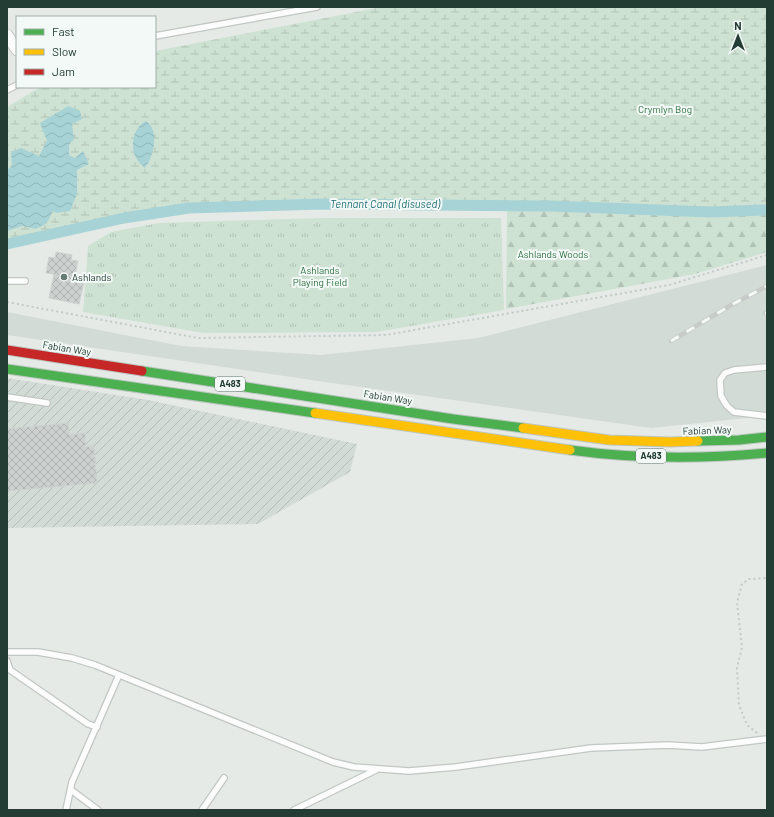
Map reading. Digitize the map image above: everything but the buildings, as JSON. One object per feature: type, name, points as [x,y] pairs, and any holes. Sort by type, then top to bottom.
[{"type":"highway","name":"Fabian Way","points":[[7,350],[453,419],[609,440],[670,442],[739,440],[767,437]]},
{"type":"highway","name":"A483","points":[[7,369],[452,434],[607,455],[671,457],[743,456],[767,453]]},
{"type":"street","points":[[7,35],[16,48]]},
{"type":"lane","points":[[156,36],[317,7]]},
{"type":"lane","points":[[7,90],[16,86]]},
{"type":"lane","points":[[7,281],[25,281]]},
{"type":"lane","points":[[767,367],[734,370],[725,373],[720,380],[722,396],[727,406],[734,412],[767,416]]},
{"type":"lane","points":[[7,397],[47,403]]},
{"type":"lane","points":[[7,652],[38,652],[72,658],[120,675],[333,762],[376,770],[409,771],[456,767],[591,748],[668,746],[702,747],[767,740]]},
{"type":"lane","points":[[7,661],[10,670],[88,724],[96,727]]},
{"type":"lane","points":[[66,810],[72,782],[120,675]]},
{"type":"lane","points":[[294,810],[376,770]]},
{"type":"lane","points":[[202,810],[224,778]]},
{"type":"lane","points":[[71,790],[98,810]]},
{"type":"path","points":[[7,302],[198,338],[386,336],[669,285],[767,255]]},
{"type":"path","points":[[767,578],[749,579],[742,584],[737,603],[742,647],[737,668],[739,705],[747,725],[767,740]]},
{"type":"shaded area","points":[[767,265],[767,416],[651,428],[7,335],[7,312],[181,346],[321,355],[478,338]]},
{"type":"shaded area","points":[[7,378],[148,400],[357,444],[350,472],[258,524],[7,528]]},
{"type":"green space","name":"Crymlyn Bog","points":[[382,7],[767,7],[767,210],[711,212],[550,206],[322,204],[189,208],[124,218],[7,244],[7,107],[38,88],[156,88],[156,51]]},
{"type":"green space","name":"Ashlands Woods","points":[[507,207],[550,207],[711,214],[767,212],[767,252],[695,274],[506,309]]},
{"type":"green space","name":"Ashlands Playing Field","points":[[324,218],[501,218],[504,310],[377,332],[203,333],[83,312],[88,246],[111,232],[159,223]]},
{"type":"water","points":[[68,106],[80,111],[82,119],[72,124],[74,139],[69,145],[69,155],[75,158],[83,151],[89,164],[77,170],[77,194],[70,211],[56,213],[53,211],[47,223],[36,229],[22,226],[7,231],[7,170],[12,166],[11,152],[21,148],[39,156],[47,141],[40,123]]},
{"type":"water","points":[[146,121],[153,130],[154,143],[151,157],[145,168],[136,158],[133,141],[136,131]]},
{"type":"waterway","name":"Tennant Canal (disused)","points":[[7,244],[124,218],[189,208],[322,204],[550,206],[711,212],[767,210]]},
{"type":"railway","points":[[671,341],[733,304],[767,286]]},
{"type":"traffic: fast","points":[[7,369],[315,413]]},
{"type":"traffic: fast","points":[[142,371],[453,419],[523,428]]},
{"type":"traffic: fast","points":[[698,441],[739,440],[767,437]]},
{"type":"traffic: fast","points":[[570,450],[619,455],[668,457],[767,453]]},
{"type":"traffic: slow","points":[[315,413],[570,450]]},
{"type":"traffic: slow","points":[[523,428],[609,440],[670,442],[698,441]]},
{"type":"traffic: jam","points":[[7,350],[142,371]]},
{"type":"place","name":"Ashlands","points":[[64,277]]}]
